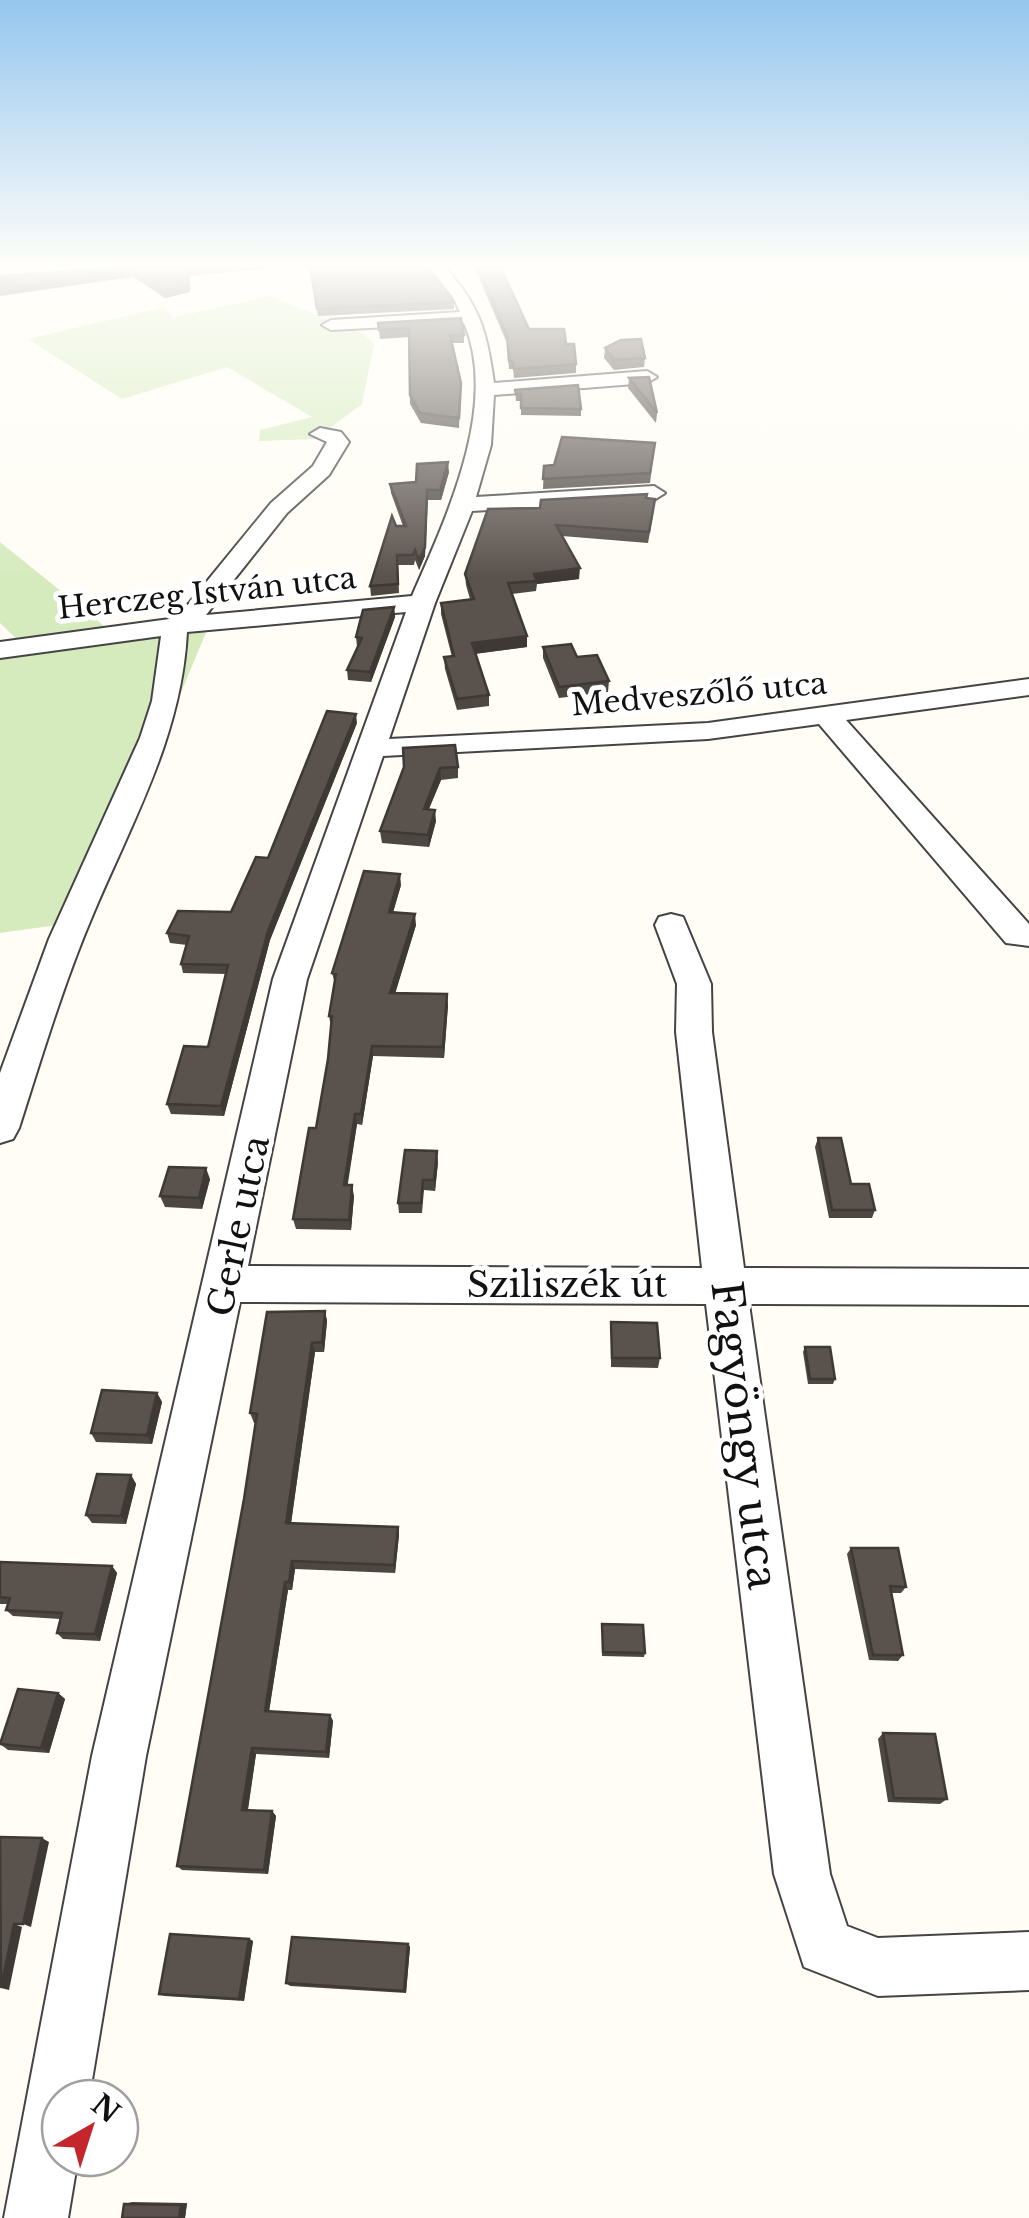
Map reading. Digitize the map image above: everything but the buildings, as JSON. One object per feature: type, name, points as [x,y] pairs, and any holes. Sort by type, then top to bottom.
[{"type":"street","name":"Gerle utca","points":[[36,2218],[55,2093],[118,1756],[226,1284],[290,979],[422,603],[463,505],[480,445],[485,390],[482,370]]},
{"type":"street","points":[[485,390],[647,378]]},
{"type":"street","points":[[0,1128],[75,917],[129,798],[172,686],[180,626],[279,508],[321,470],[338,442],[334,436],[320,434]]},
{"type":"street","points":[[463,505],[654,493]]},
{"type":"street","name":"Herczeg István utca","points":[[0,650],[180,626],[422,603]]},
{"type":"street","name":"Medveszőlő utca","points":[[372,748],[708,731],[1029,687]]},
{"type":"street","points":[[828,716],[1018,935],[1029,935]]},
{"type":"street","name":"Fagyöngy utca","points":[[672,924],[694,984],[694,1032],[724,1284],[802,1874],[825,1946],[878,1968],[1029,1961]]},
{"type":"street","name":"Sziliszék út","points":[[226,1284],[1029,1287]]},
{"type":"green space","points":[[76,370],[219,370],[122,399]]},
{"type":"green space","points":[[231,370],[369,370],[362,404],[315,439],[259,441],[260,430],[312,417]]},
{"type":"green space","points":[[0,542],[109,630],[212,618],[86,921],[0,933],[0,656],[28,650],[0,623]]}]
